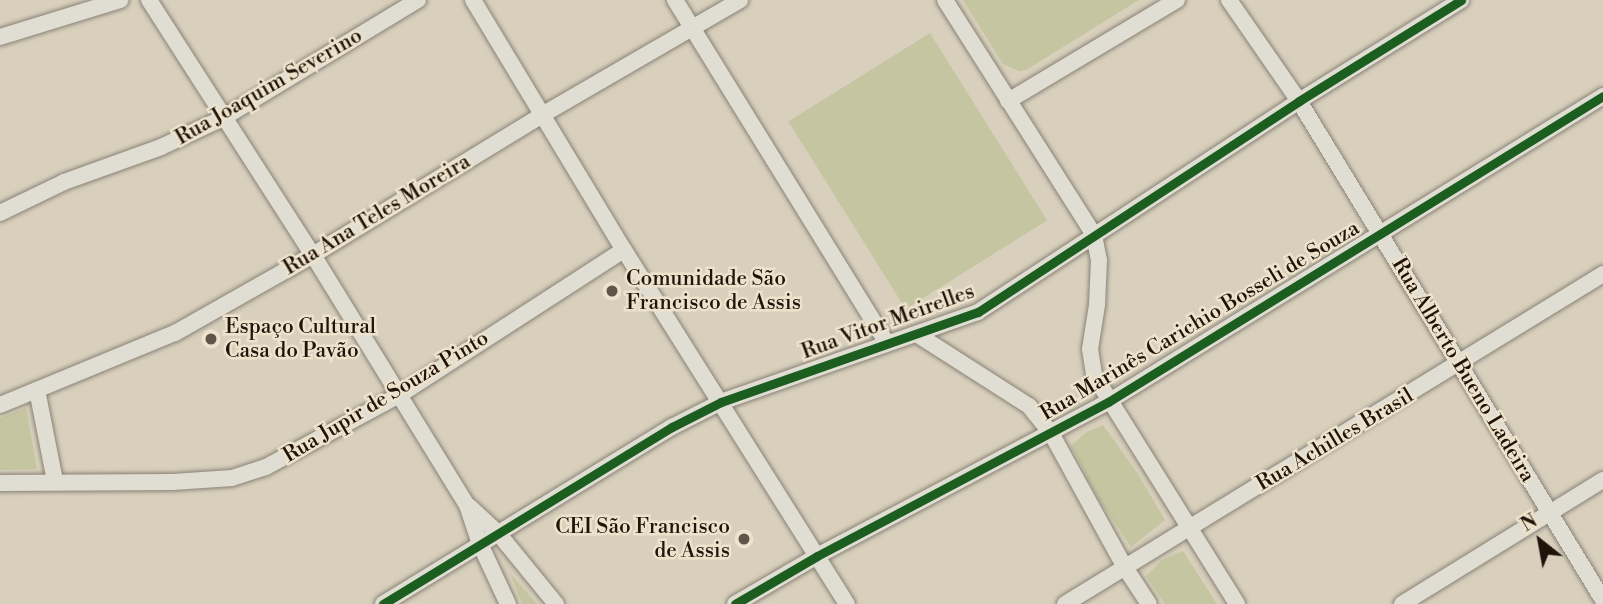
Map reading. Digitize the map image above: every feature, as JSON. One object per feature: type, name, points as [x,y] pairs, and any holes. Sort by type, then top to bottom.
[{"type":"street","points":[[0,37],[120,0]]},
{"type":"street","points":[[149,0],[401,394],[467,505],[480,544],[508,604]]},
{"type":"street","name":"Rua Joaquim Severino","points":[[0,213],[64,182],[161,148],[223,118],[418,0]]},
{"type":"street","points":[[473,0],[624,250],[847,604]]},
{"type":"street","points":[[675,0],[887,343]]},
{"type":"street","name":"Rua Ana Teles Moreira","points":[[0,405],[175,333],[313,255],[542,115],[740,0]]},
{"type":"street","points":[[945,0],[1094,235],[1099,260],[1097,305],[1090,349],[1094,375],[1108,402],[1237,604]]},
{"type":"street","points":[[1008,102],[1177,0]]},
{"type":"street","name":"Rua Alberto Bueno Ladeira","points":[[1229,0],[1299,101],[1603,600]]},
{"type":"street","name":"Rua Vitor Meirelles","points":[[383,604],[673,427],[720,402],[978,312],[1299,101],[1461,0]]},
{"type":"street","name":"Rua Marinês Carichio Bosseli de Souza","points":[[735,604],[817,556],[1108,402],[1379,232],[1603,96]]},
{"type":"street","name":"Rua Jupir de Souza Pinto","points":[[0,482],[173,482],[232,478],[266,467],[401,394],[624,250]]},
{"type":"street","name":"Rua Achilles Brasil","points":[[1065,604],[1603,274]]},
{"type":"street","points":[[918,335],[1008,390],[1029,406],[1051,433],[1124,566],[1149,604]]},
{"type":"street","points":[[37,390],[55,481]]},
{"type":"street","points":[[1402,604],[1603,480]]},
{"type":"street","points":[[467,505],[498,533],[556,604]]},
{"type":"green space","points":[[963,0],[1139,0],[1026,70],[1019,71],[1003,64]]},
{"type":"green space","points":[[930,33],[1047,220],[905,309],[788,121]]},
{"type":"green space","points":[[26,408],[37,469],[0,470],[0,418]]},
{"type":"green space","points":[[1103,425],[1136,471],[1165,520],[1131,547],[1098,498],[1071,446],[1085,433]]},
{"type":"green space","points":[[1183,551],[1217,604],[1165,604],[1146,576],[1163,559]]},
{"type":"green space","points":[[510,573],[537,604],[522,604]]},
{"type":"cycle path","points":[[383,604],[672,427],[721,402],[978,312],[1299,101],[1461,0]]},
{"type":"cycle path","points":[[735,604],[817,556],[1108,402],[1603,96]]},
{"type":"place","name":"Comunidade São Francisco de Assis","points":[[612,291]]},
{"type":"place","name":"Espaço Cultural Casa do Pavão","points":[[211,339]]},
{"type":"place","name":"CEI São Francisco de Assis","points":[[744,539]]}]
